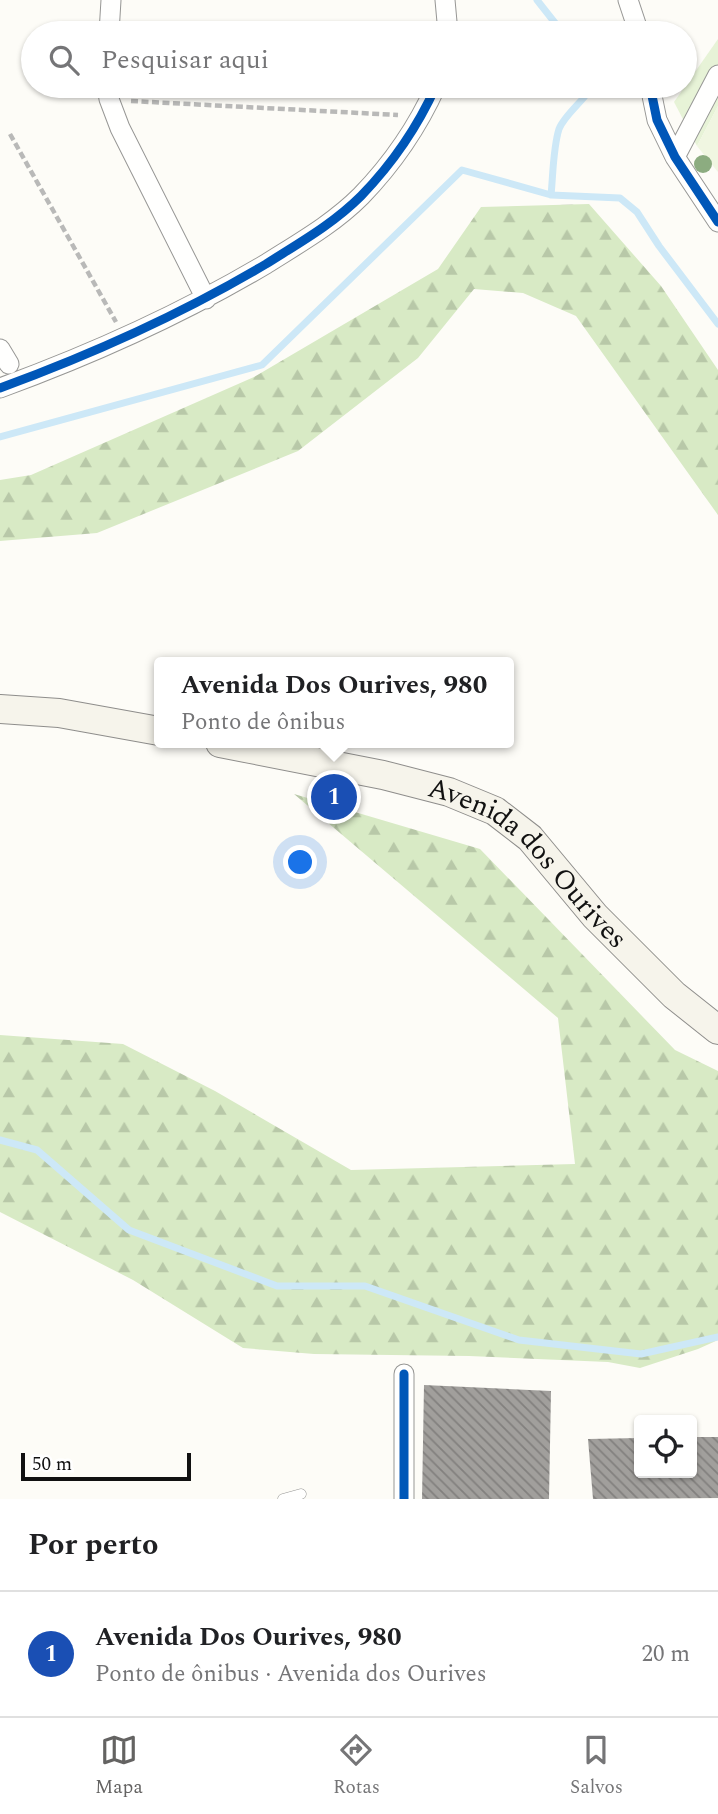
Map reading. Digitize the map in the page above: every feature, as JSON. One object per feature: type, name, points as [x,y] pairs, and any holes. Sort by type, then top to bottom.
[{"type":"main road","points":[[0,709],[59,713],[154,730]]},
{"type":"main road","name":"Avenida dos Ourives","points":[[245,748],[383,775],[449,792],[495,811],[530,838],[595,916],[674,995],[718,1030]]},
{"type":"street","points":[[110,21],[111,0]]},
{"type":"street","points":[[445,0],[447,21]]},
{"type":"street","points":[[628,0],[635,21]]},
{"type":"street","points":[[675,157],[718,75]]},
{"type":"street","points":[[110,98],[120,128],[206,299]]},
{"type":"street","points":[[0,388],[68,363],[206,299],[319,232],[361,196],[422,117],[431,98]]},
{"type":"street","points":[[652,98],[657,120],[675,157],[718,222]]},
{"type":"street","points":[[404,1374],[404,1499]]},
{"type":"lane","points":[[283,1499],[301,1494]]},
{"type":"path","points":[[173,98],[422,117]]},
{"type":"path","points":[[10,134],[125,337]]},
{"type":"green space","points":[[718,39],[718,106],[697,146],[674,102],[677,98],[697,98],[697,69]]},
{"type":"green space","points":[[718,106],[718,172],[697,146]]},
{"type":"green space","points":[[589,204],[661,286],[718,370],[718,515],[576,316],[523,293],[474,289],[418,358],[298,451],[97,533],[0,541],[0,480],[31,475],[254,377],[438,269],[481,207]]},
{"type":"green space","points":[[294,794],[480,849],[675,1050],[718,1071],[718,1340],[640,1368],[608,1362],[469,1356],[314,1354],[243,1348],[133,1280],[0,1212],[0,1035],[123,1044],[215,1091],[351,1170],[575,1164],[558,1018]]},
{"type":"building","points":[[424,1385],[551,1391],[549,1499],[422,1499]]},
{"type":"building","points":[[697,1437],[718,1437],[718,1498],[593,1499],[588,1439],[634,1438],[634,1478],[697,1478]]},
{"type":"waterway","points":[[537,0],[554,21]]},
{"type":"waterway","points":[[584,98],[559,129],[551,195],[620,198],[637,212],[718,324]]},
{"type":"waterway","points":[[0,437],[262,365],[462,170],[551,195]]},
{"type":"waterway","points":[[0,1140],[37,1150],[129,1230],[277,1286],[365,1286],[519,1340],[641,1354],[718,1337]]},
{"type":"cycle path","points":[[0,388],[169,317],[234,283],[315,233],[361,196],[383,171],[413,130],[430,98]]},
{"type":"cycle path","points":[[652,98],[657,120],[675,157],[718,222]]},
{"type":"cycle path","points":[[404,1374],[404,1499]]},
{"type":"place","name":"Avenida Dos Ourives, 980","points":[[334,797]]}]
